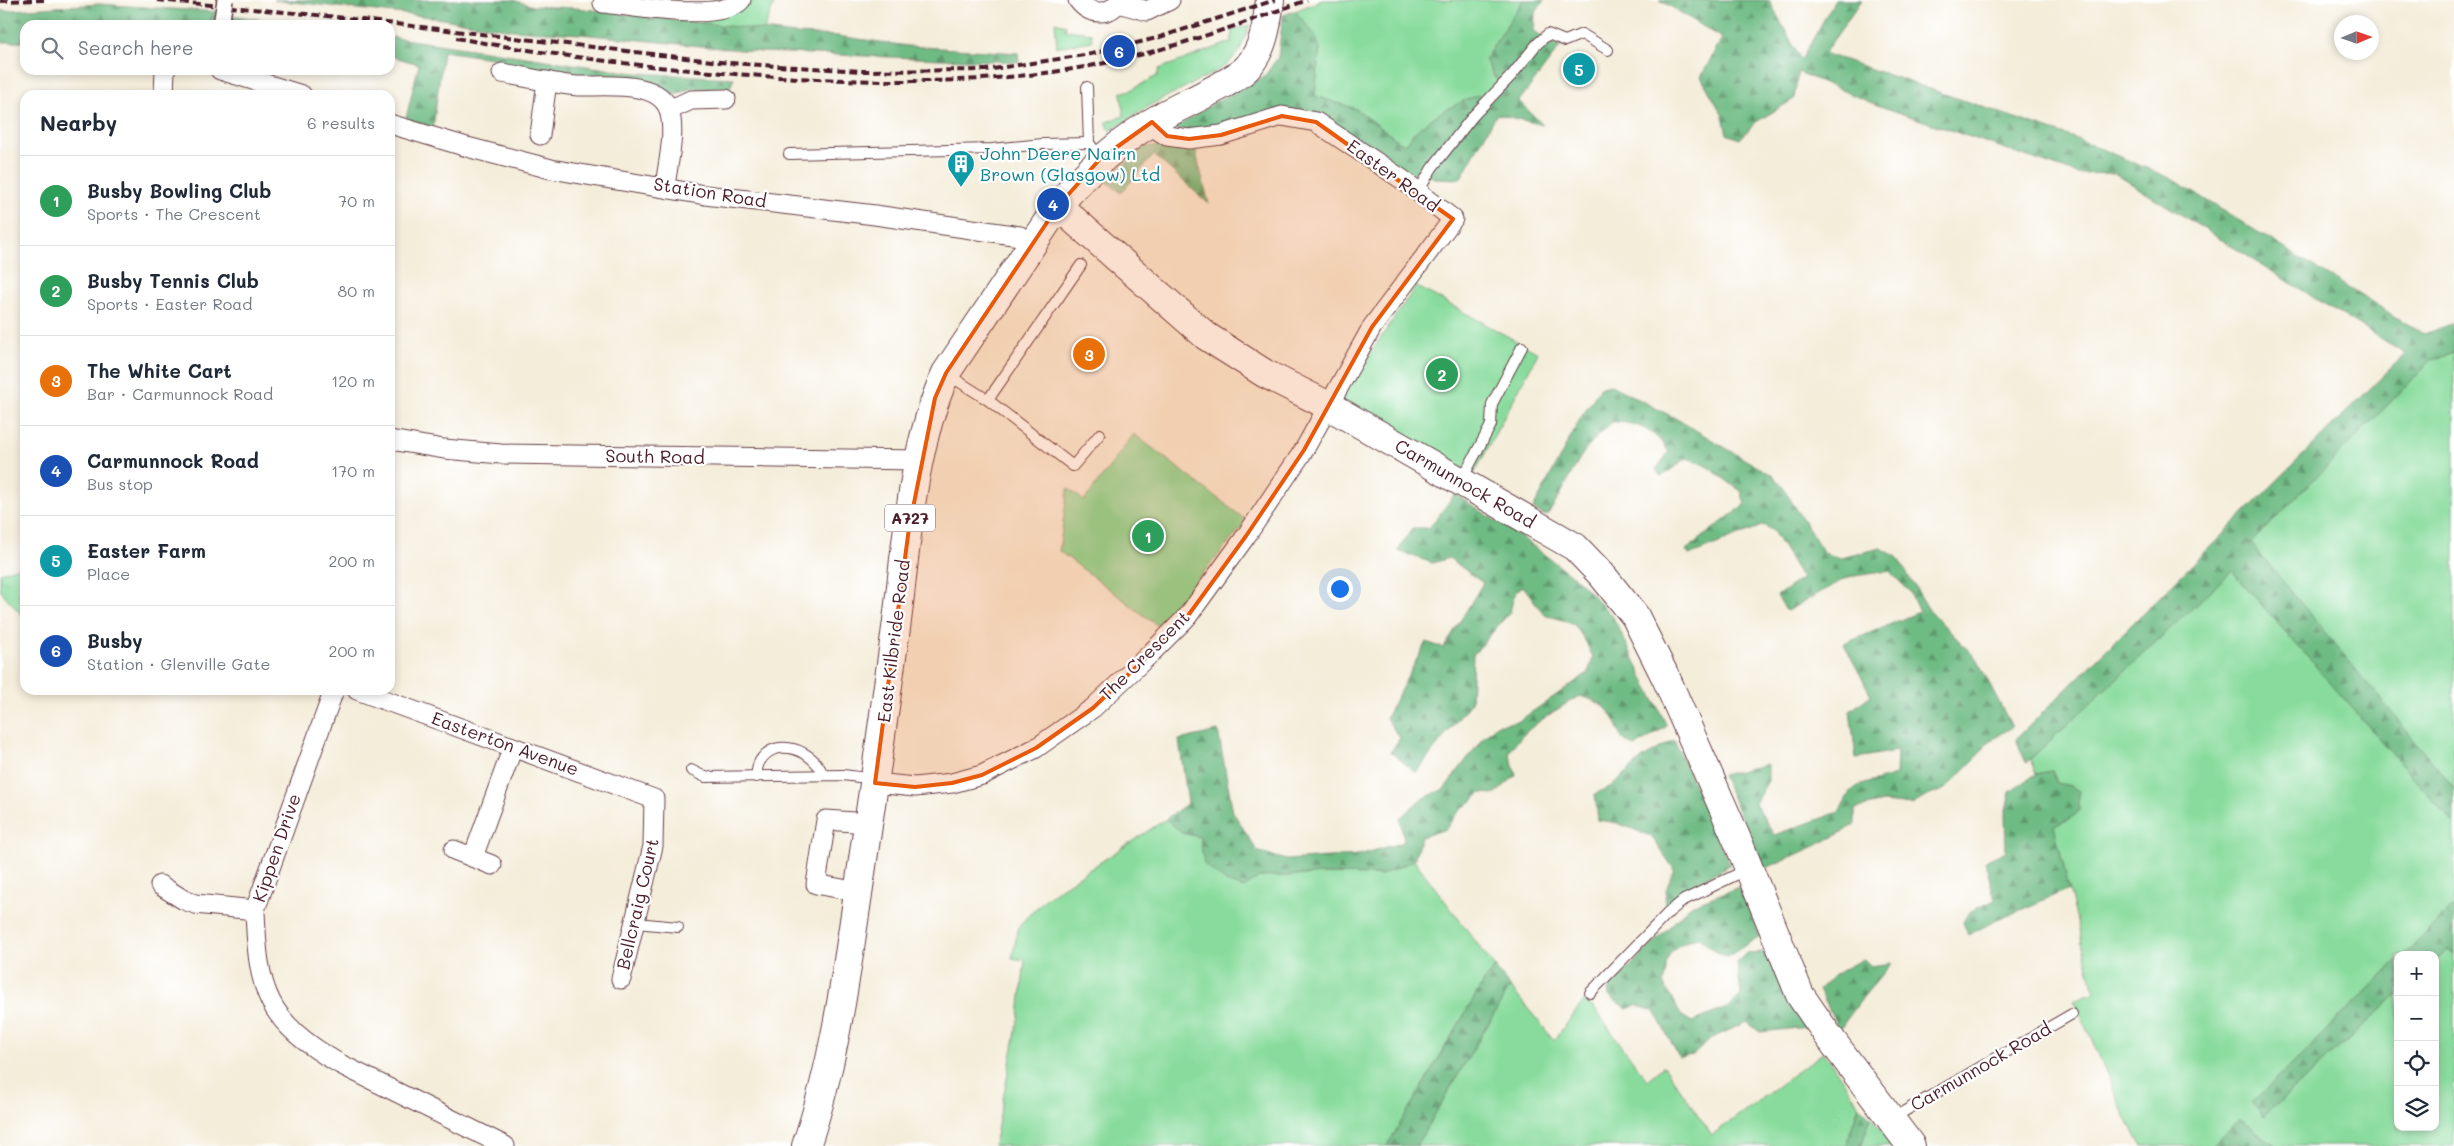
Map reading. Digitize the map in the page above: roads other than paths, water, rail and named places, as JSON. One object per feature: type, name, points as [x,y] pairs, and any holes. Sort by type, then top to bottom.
[{"type":"main road","name":"East Kilbride Road","points":[[806,1146],[835,1045],[876,781],[909,528],[920,460],[935,398],[946,374],[1095,151],[1152,122],[1246,69],[1262,44],[1270,0]]},
{"type":"main road","name":"Carmunnock Road","points":[[1058,206],[1206,336],[1264,373],[1329,406],[1575,547],[1602,575],[1635,616],[1666,678],[1749,868],[1800,995],[1890,1120],[1911,1146]]},
{"type":"street","points":[[222,20],[225,0]]},
{"type":"street","points":[[604,0],[604,3],[677,13],[724,9],[741,0]]},
{"type":"street","points":[[1078,0],[1085,8],[1103,13],[1112,9],[1119,1],[1147,10],[1170,0]]},
{"type":"street","points":[[502,73],[577,86],[634,87],[662,98],[669,110],[671,132],[665,186]]},
{"type":"street","points":[[164,75],[164,90]]},
{"type":"street","points":[[236,75],[286,90]]},
{"type":"street","points":[[540,135],[546,80]]},
{"type":"street","points":[[669,110],[691,100],[726,98]]},
{"type":"street","name":"Easter Road","points":[[1152,122],[1158,131],[1167,136],[1189,139],[1222,135],[1282,116],[1316,122],[1418,192],[1453,219],[1372,327],[1329,406]]},
{"type":"street","name":"Station Road","points":[[395,125],[551,169],[665,186],[705,195],[875,215],[1020,236],[1032,244]]},
{"type":"street","name":"The Crescent","points":[[876,781],[915,787],[952,784],[982,775],[1036,748],[1093,708],[1187,618],[1304,450],[1329,406]]},
{"type":"street","name":"South Road","points":[[395,441],[444,449],[501,454],[920,460]]},
{"type":"street","name":"Kippen Drive","points":[[332,695],[255,910],[256,946],[263,986],[276,1012],[295,1032],[318,1051],[340,1064],[504,1146]]},
{"type":"street","name":"Easterton Avenue","points":[[371,695],[654,799]]},
{"type":"street","points":[[473,857],[513,747]]},
{"type":"street","name":"Bellcraig Court","points":[[621,979],[636,924],[653,846],[654,799]]},
{"type":"street","points":[[858,892],[816,884],[826,820],[868,823]]},
{"type":"street","points":[[454,850],[492,865]]},
{"type":"street","points":[[160,886],[195,904],[255,910]]},
{"type":"lane","points":[[1418,192],[1432,168],[1473,116],[1548,34],[1565,40],[1582,34],[1608,50]]},
{"type":"lane","points":[[789,154],[992,149],[1043,144],[1095,151],[1086,87]]},
{"type":"lane","points":[[988,400],[1081,266]]},
{"type":"lane","points":[[1460,482],[1491,425],[1492,404],[1522,347]]},
{"type":"lane","points":[[946,374],[988,400],[1073,466],[1100,434]]},
{"type":"lane","points":[[756,777],[759,762],[767,753],[781,747],[794,749],[812,756],[820,764],[823,775]]},
{"type":"lane","points":[[691,770],[705,777],[823,775],[876,781]]},
{"type":"lane","points":[[1590,993],[1669,912],[1684,900],[1749,868]]},
{"type":"lane","points":[[636,924],[678,927]]},
{"type":"lane","name":"Carmunnock Road","points":[[1890,1120],[2072,1014]]},
{"type":"railway","points":[[0,1],[46,0]]},
{"type":"railway","points":[[157,0],[361,20]]},
{"type":"railway","points":[[395,24],[729,63],[862,71],[986,70],[1091,54],[1157,38],[1275,0]]},
{"type":"railway","points":[[456,38],[583,58],[711,72],[872,81],[984,79],[1058,71],[1122,59],[1202,37],[1307,0]]},
{"type":"place","name":"Busby","points":[[1119,51]]},
{"type":"place","name":"Easter Farm","points":[[1579,69]]},
{"type":"place","name":"John Deere Nairn Brown (Glasgow) Ltd","points":[[961,188]]},
{"type":"place","name":"Carmunnock Road","points":[[1053,204]]},
{"type":"place","name":"The White Cart","points":[[1089,354]]},
{"type":"place","name":"Busby Tennis Club","points":[[1442,374]]},
{"type":"place","name":"Busby Bowling Club","points":[[1148,536]]}]
